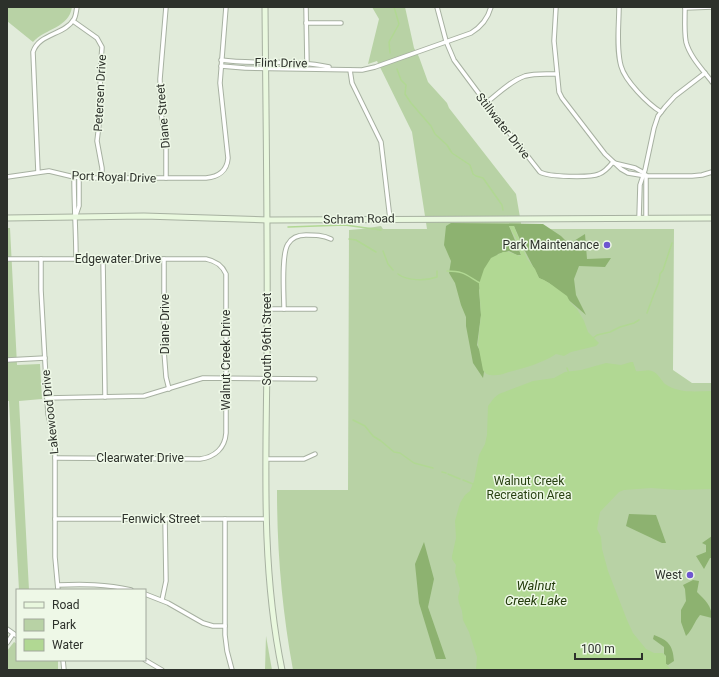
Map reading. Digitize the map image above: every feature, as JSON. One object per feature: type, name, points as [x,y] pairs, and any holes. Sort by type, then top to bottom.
[{"type":"main road","name":"South 96th Street","points":[[265,7],[268,220],[266,519],[269,578],[274,626],[282,670]]},
{"type":"main road","name":"Schram Road","points":[[7,218],[144,216],[221,220],[268,220],[712,218]]},
{"type":"street","points":[[38,172],[33,52],[39,43],[73,21],[77,7]]},
{"type":"street","name":"Diane Street","points":[[166,7],[160,80],[161,112],[166,144],[166,178]]},
{"type":"street","points":[[221,66],[226,7]]},
{"type":"street","points":[[306,7],[307,68]]},
{"type":"street","name":"Stillwater Drive","points":[[437,7],[446,41],[459,68],[537,168],[544,174],[553,176],[594,176],[602,173],[613,162]]},
{"type":"street","name":"Flint Drive","points":[[221,66],[341,70],[369,69],[467,34],[477,29],[484,21],[491,7]]},
{"type":"street","points":[[556,7],[554,35],[558,88],[562,98],[613,162],[628,173],[697,176],[712,172]]},
{"type":"street","points":[[620,7],[619,53],[622,70],[645,100],[661,112]]},
{"type":"street","points":[[712,7],[684,7],[687,44],[695,60],[712,82]]},
{"type":"street","name":"Petersen Drive","points":[[73,21],[97,38],[102,47],[100,75],[101,108],[97,141],[102,168],[102,178]]},
{"type":"street","points":[[306,24],[341,23]]},
{"type":"street","name":"Flint Drive","points":[[221,60],[307,63],[341,70]]},
{"type":"street","name":"Port Royal Drive","points":[[7,177],[38,172],[53,172],[79,178],[211,178],[222,173],[226,168],[228,158],[220,91],[221,66]]},
{"type":"street","points":[[350,70],[352,83],[381,142],[390,219]]},
{"type":"street","points":[[639,218],[639,190],[645,174],[654,128],[661,112],[675,96],[705,73]]},
{"type":"street","points":[[486,103],[512,82],[524,76],[537,74],[557,74]]},
{"type":"street","points":[[613,162],[635,168],[645,174]]},
{"type":"street","points":[[645,174],[646,218]]},
{"type":"street","points":[[74,177],[76,259]]},
{"type":"street","points":[[76,216],[79,206],[79,178]]},
{"type":"street","points":[[284,309],[284,255],[287,245],[296,236],[301,235],[323,235],[331,239]]},
{"type":"street","name":"Edgewater Drive","points":[[7,259],[210,260],[220,264],[225,272]]},
{"type":"street","name":"Lakewood Drive","points":[[42,259],[41,290],[47,398],[49,418],[55,439],[55,557],[58,589]]},
{"type":"street","points":[[103,259],[105,397]]},
{"type":"street","name":"Diane Drive","points":[[164,259],[164,351],[165,370],[169,389]]},
{"type":"street","name":"Walnut Creek Drive","points":[[221,448],[225,441],[226,433],[225,272]]},
{"type":"street","points":[[267,309],[316,309]]},
{"type":"street","points":[[7,360],[45,358]]},
{"type":"street","points":[[47,398],[144,396],[203,378],[315,379]]},
{"type":"street","name":"Clearwater Drive","points":[[55,458],[200,459],[212,456],[221,448]]},
{"type":"street","points":[[266,459],[304,459],[315,454]]},
{"type":"street","name":"Fenwick Street","points":[[55,519],[266,519]]},
{"type":"street","points":[[162,600],[166,581],[165,519]]},
{"type":"street","points":[[225,519],[225,626],[227,651],[232,670]]},
{"type":"street","points":[[58,585],[96,584],[126,589]]},
{"type":"street","points":[[146,594],[162,600],[203,623],[213,626],[225,626]]},
{"type":"street","points":[[7,629],[15,635],[7,643]]},
{"type":"street","points":[[146,661],[162,670]]},
{"type":"green space","points":[[7,7],[72,7],[70,14],[62,24],[38,37],[33,42],[7,21]]},
{"type":"green space","name":"Walnut Creek Recreation Area","points":[[372,7],[405,7],[414,48],[428,82],[447,103],[449,108],[516,194],[522,229],[674,229],[673,370],[692,383],[712,383],[712,670],[293,670],[281,580],[277,490],[348,490],[349,230],[381,226],[383,229],[427,229],[412,132],[377,61],[368,64],[379,19]]},
{"type":"green space","points":[[7,228],[10,228],[17,365],[40,364],[42,399],[19,401],[29,589],[19,589],[9,401],[7,401]]},
{"type":"green space","points":[[266,636],[272,670],[265,670]]},
{"type":"green space","points":[[14,642],[16,643],[16,661],[58,661],[58,670],[7,670],[7,651]]},
{"type":"shaded area","points":[[451,223],[543,224],[561,236],[569,244],[585,234],[587,259],[611,258],[605,267],[579,266],[574,279],[576,295],[586,315],[549,283],[539,278],[514,226],[509,226],[521,255],[517,255],[509,251],[498,254],[479,290],[481,315],[477,345],[480,351],[484,372],[483,378],[473,363],[466,326],[466,317],[455,283],[449,273],[451,261],[444,245],[446,226]]},
{"type":"shaded area","points":[[629,514],[656,515],[666,543],[662,543],[626,526]]},
{"type":"shaded area","points":[[712,536],[712,558],[710,558],[704,569],[696,556],[706,552],[706,545],[702,543]]},
{"type":"shaded area","points":[[424,542],[434,579],[428,607],[446,659],[436,659],[419,603],[415,564]]},
{"type":"shaded area","points":[[693,580],[699,581],[697,592],[711,610],[712,618],[700,615],[686,636],[681,622],[681,610],[686,601],[685,589],[683,585]]},
{"type":"shaded area","points":[[654,635],[666,641],[671,647],[674,661],[668,665],[666,664],[664,647],[653,639]]},
{"type":"water","points":[[509,226],[514,226],[527,259],[535,269],[539,278],[567,296],[584,321],[588,332],[599,343],[596,346],[571,352],[564,356],[556,354],[539,363],[500,375],[491,375],[487,374],[483,370],[478,344],[481,315],[479,284],[484,269],[491,258],[503,252],[521,255],[516,238]]},
{"type":"water","name":"Walnut Creek Lake","points":[[633,362],[636,371],[652,371],[670,387],[682,391],[712,391],[712,489],[678,490],[651,488],[624,490],[619,492],[600,512],[597,529],[601,537],[602,549],[608,571],[633,633],[646,649],[654,653],[663,653],[666,657],[666,664],[671,670],[476,670],[477,657],[469,632],[463,620],[458,597],[460,589],[455,572],[456,565],[452,559],[452,556],[456,538],[455,521],[460,503],[465,495],[470,491],[474,481],[479,455],[485,444],[487,435],[488,406],[499,394],[533,381],[554,378],[565,372],[581,370],[606,363],[621,365]]},
{"type":"waterway","points":[[390,53],[389,42],[399,24],[394,7]]},
{"type":"waterway","points":[[397,69],[401,80],[406,85],[405,94],[411,103],[431,126],[435,134],[447,145],[452,153],[470,165],[473,174],[483,178],[502,205],[503,210]]},
{"type":"waterway","points":[[288,227],[345,225],[381,230]]},
{"type":"waterway","points":[[349,239],[356,240],[376,252]]},
{"type":"waterway","points":[[647,313],[672,243]]},
{"type":"waterway","points":[[383,251],[388,264],[393,270]]},
{"type":"waterway","points":[[398,274],[406,278],[422,280],[437,277],[437,271]]},
{"type":"waterway","points":[[447,271],[461,273],[480,283]]},
{"type":"waterway","points":[[593,338],[597,335],[610,332],[639,320]]},
{"type":"waterway","points":[[567,368],[569,373]]},
{"type":"waterway","points":[[353,420],[365,426],[373,436],[394,452],[400,453],[414,463],[433,468]]},
{"type":"waterway","points":[[442,472],[446,473]]},
{"type":"waterway","points":[[448,474],[460,479]]},
{"type":"waterway","points":[[463,480],[473,484]]},
{"type":"place","name":"Park Maintenance","points":[[607,245]]},
{"type":"place","name":"West","points":[[690,575]]}]
